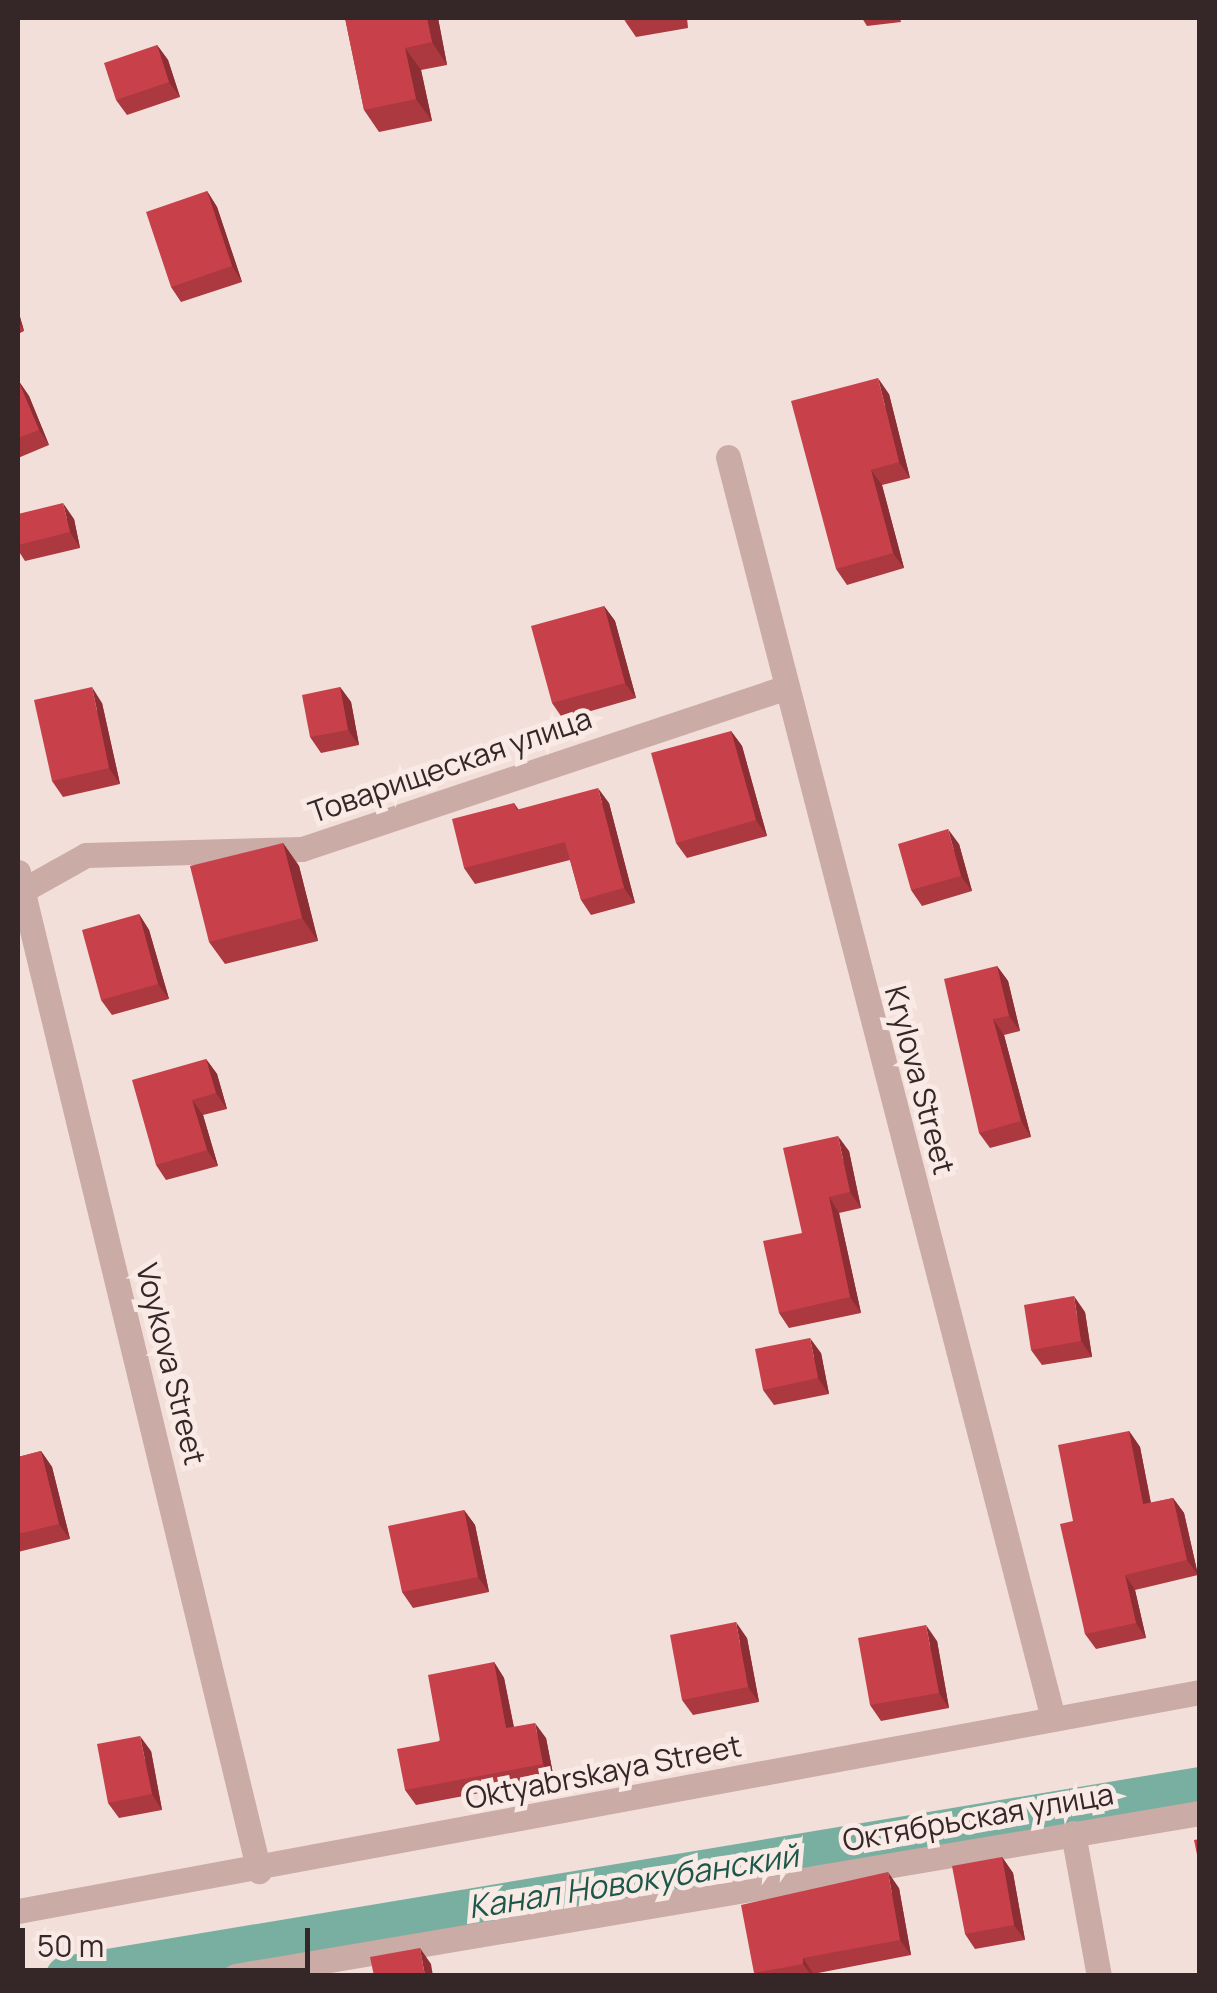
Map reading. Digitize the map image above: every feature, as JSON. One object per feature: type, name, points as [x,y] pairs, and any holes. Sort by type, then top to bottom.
[{"type":"street","name":"Krylova Street","points":[[728,458],[784,688],[1053,1718]]},
{"type":"street","name":"Товарищеская улица","points":[[20,885],[86,855],[302,849],[784,688]]},
{"type":"street","name":"Voykova Street","points":[[20,885],[259,1871]]},
{"type":"street","name":"Oktyabrskaya Street","points":[[18,1911],[259,1871],[1200,1692]]},
{"type":"street","name":"Октябрьская улица","points":[[234,1976],[314,1969],[1200,1813]]},
{"type":"street","points":[[1073,1833],[1100,1976]]},
{"type":"building","points":[[345,18],[427,18],[432,42],[405,48],[416,99],[364,110]]},
{"type":"building","points":[[157,45],[169,82],[116,100],[104,63]]},
{"type":"building","points":[[207,191],[232,266],[171,287],[146,212]]},
{"type":"building","points":[[878,378],[899,462],[871,470],[893,553],[836,569],[791,401]]},
{"type":"building","points":[[18,380],[39,430],[18,438]]},
{"type":"building","points":[[63,503],[70,532],[18,545],[18,514]]},
{"type":"building","points":[[604,606],[625,683],[552,703],[531,626]]},
{"type":"building","points":[[92,687],[109,768],[52,781],[34,700]]},
{"type":"building","points":[[340,687],[348,730],[310,737],[302,695]]},
{"type":"building","points":[[731,731],[756,820],[676,843],[651,753]]},
{"type":"building","points":[[598,788],[624,888],[581,900],[565,842],[464,868],[452,819],[514,803],[516,810]]},
{"type":"building","points":[[948,829],[961,876],[911,890],[898,844]]},
{"type":"building","points":[[283,843],[302,918],[209,942],[190,866]]},
{"type":"building","points":[[139,914],[158,984],[101,1000],[82,930]]},
{"type":"building","points":[[997,966],[1009,1016],[993,1019],[1021,1121],[979,1133],[944,979]]},
{"type":"building","points":[[206,1059],[216,1093],[192,1100],[207,1150],[156,1165],[132,1080]]},
{"type":"building","points":[[838,1136],[850,1192],[829,1197],[850,1297],[779,1313],[763,1241],[802,1233],[783,1148]]},
{"type":"building","points":[[1074,1296],[1081,1341],[1031,1350],[1024,1305]]},
{"type":"building","points":[[810,1338],[818,1378],[763,1390],[755,1349]]},
{"type":"building","points":[[1129,1431],[1143,1504],[1173,1498],[1187,1560],[1125,1575],[1136,1623],[1085,1634],[1060,1524],[1073,1521],[1058,1445]]},
{"type":"building","points":[[41,1451],[59,1524],[18,1534],[18,1457]]},
{"type":"building","points":[[464,1510],[478,1577],[402,1592],[388,1526]]},
{"type":"building","points":[[736,1622],[748,1687],[682,1700],[670,1635]]},
{"type":"building","points":[[926,1625],[939,1693],[870,1705],[858,1638]]},
{"type":"building","points":[[494,1662],[506,1728],[535,1723],[543,1764],[405,1790],[397,1749],[440,1741],[428,1675]]},
{"type":"building","points":[[140,1736],[152,1794],[108,1803],[97,1744]]},
{"type":"building","points":[[1200,1839],[1200,1869],[1194,1840]]},
{"type":"building","points":[[1002,1857],[1014,1925],[965,1934],[952,1866]]},
{"type":"building","points":[[888,1872],[900,1940],[803,1958],[803,1964],[754,1973],[741,1905]]},
{"type":"building","points":[[420,1948],[425,1976],[374,1976],[370,1957]]},
{"type":"waterway","name":"Канал Новокубанский","points":[[66,1976],[1200,1787]]}]
